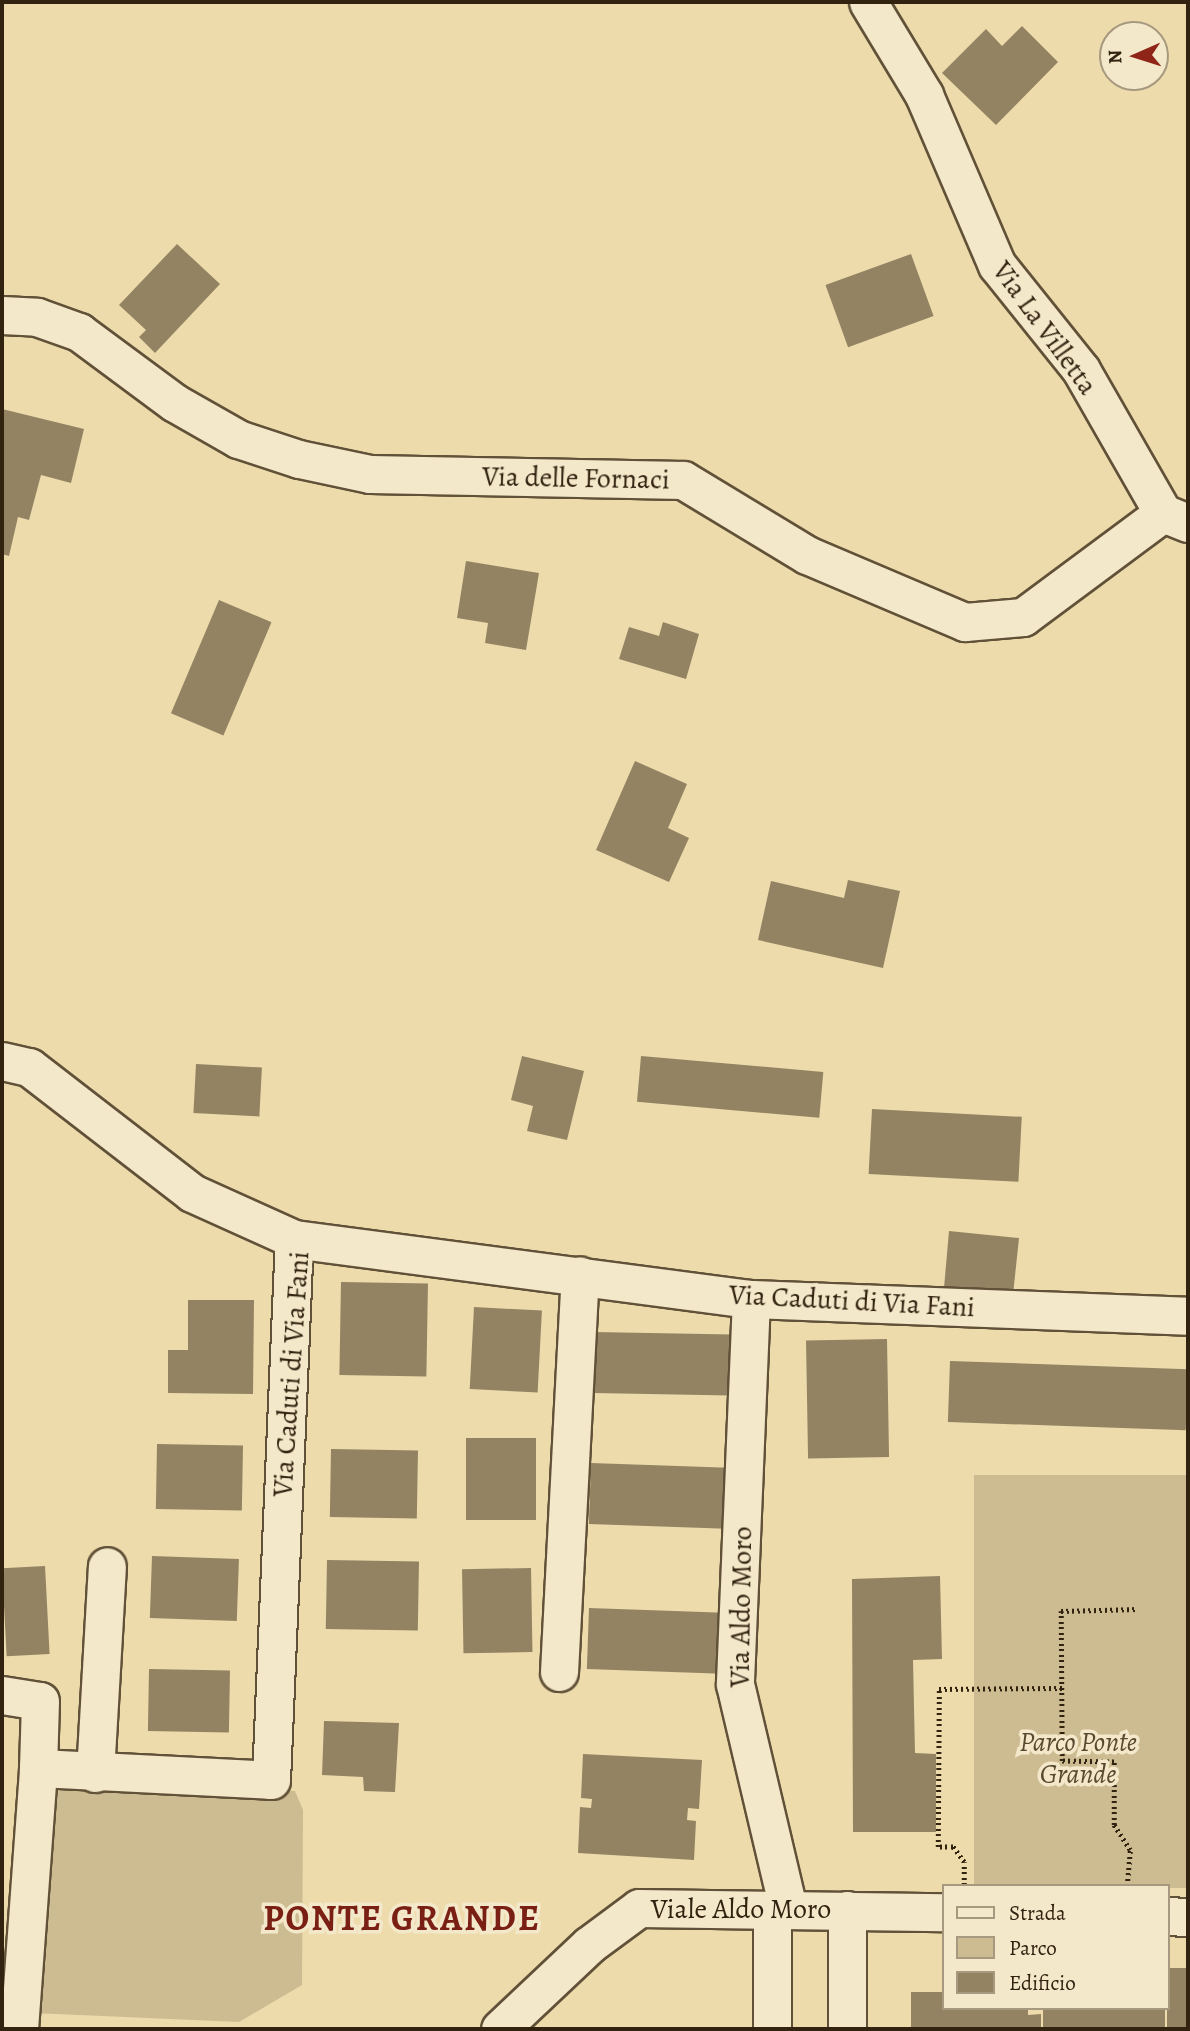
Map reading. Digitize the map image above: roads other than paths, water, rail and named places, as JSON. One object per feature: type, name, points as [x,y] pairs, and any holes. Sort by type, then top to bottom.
[{"type":"street","name":"Via La Villetta","points":[[868,2],[924,95],[996,265],[1081,370],[1176,518]]},
{"type":"street","name":"Via delle Fornaci","points":[[2,315],[37,317],[79,332],[175,403],[237,439],[299,459],[370,474],[683,480],[807,555],[965,622],[1023,617],[1176,518]]},
{"type":"street","points":[[2,1061],[29,1067],[192,1193],[294,1239]]},
{"type":"street","name":"Via Caduti di Via Fani","points":[[38,1768],[271,1780],[294,1239],[751,1298],[1188,1316]]},
{"type":"street","points":[[559,1672],[580,1276]]},
{"type":"street","name":"Via Aldo Moro","points":[[751,1298],[736,1684],[780,1909],[772,2029]]},
{"type":"street","points":[[96,1773],[107,1566]]},
{"type":"street","points":[[2,1695],[40,1701],[38,1768],[19,2029]]},
{"type":"street","name":"Viale Aldo Moro","points":[[500,2029],[589,1945],[639,1908],[942,1912]]},
{"type":"street","points":[[847,1910],[847,2029]]},
{"type":"street","points":[[1169,1916],[1188,1917]]},
{"type":"district","name":"PONTE GRANDE","points":[[402,1918]]},
{"type":"park label","name":"Parco Ponte Grande","points":[[1078,1758]]}]
